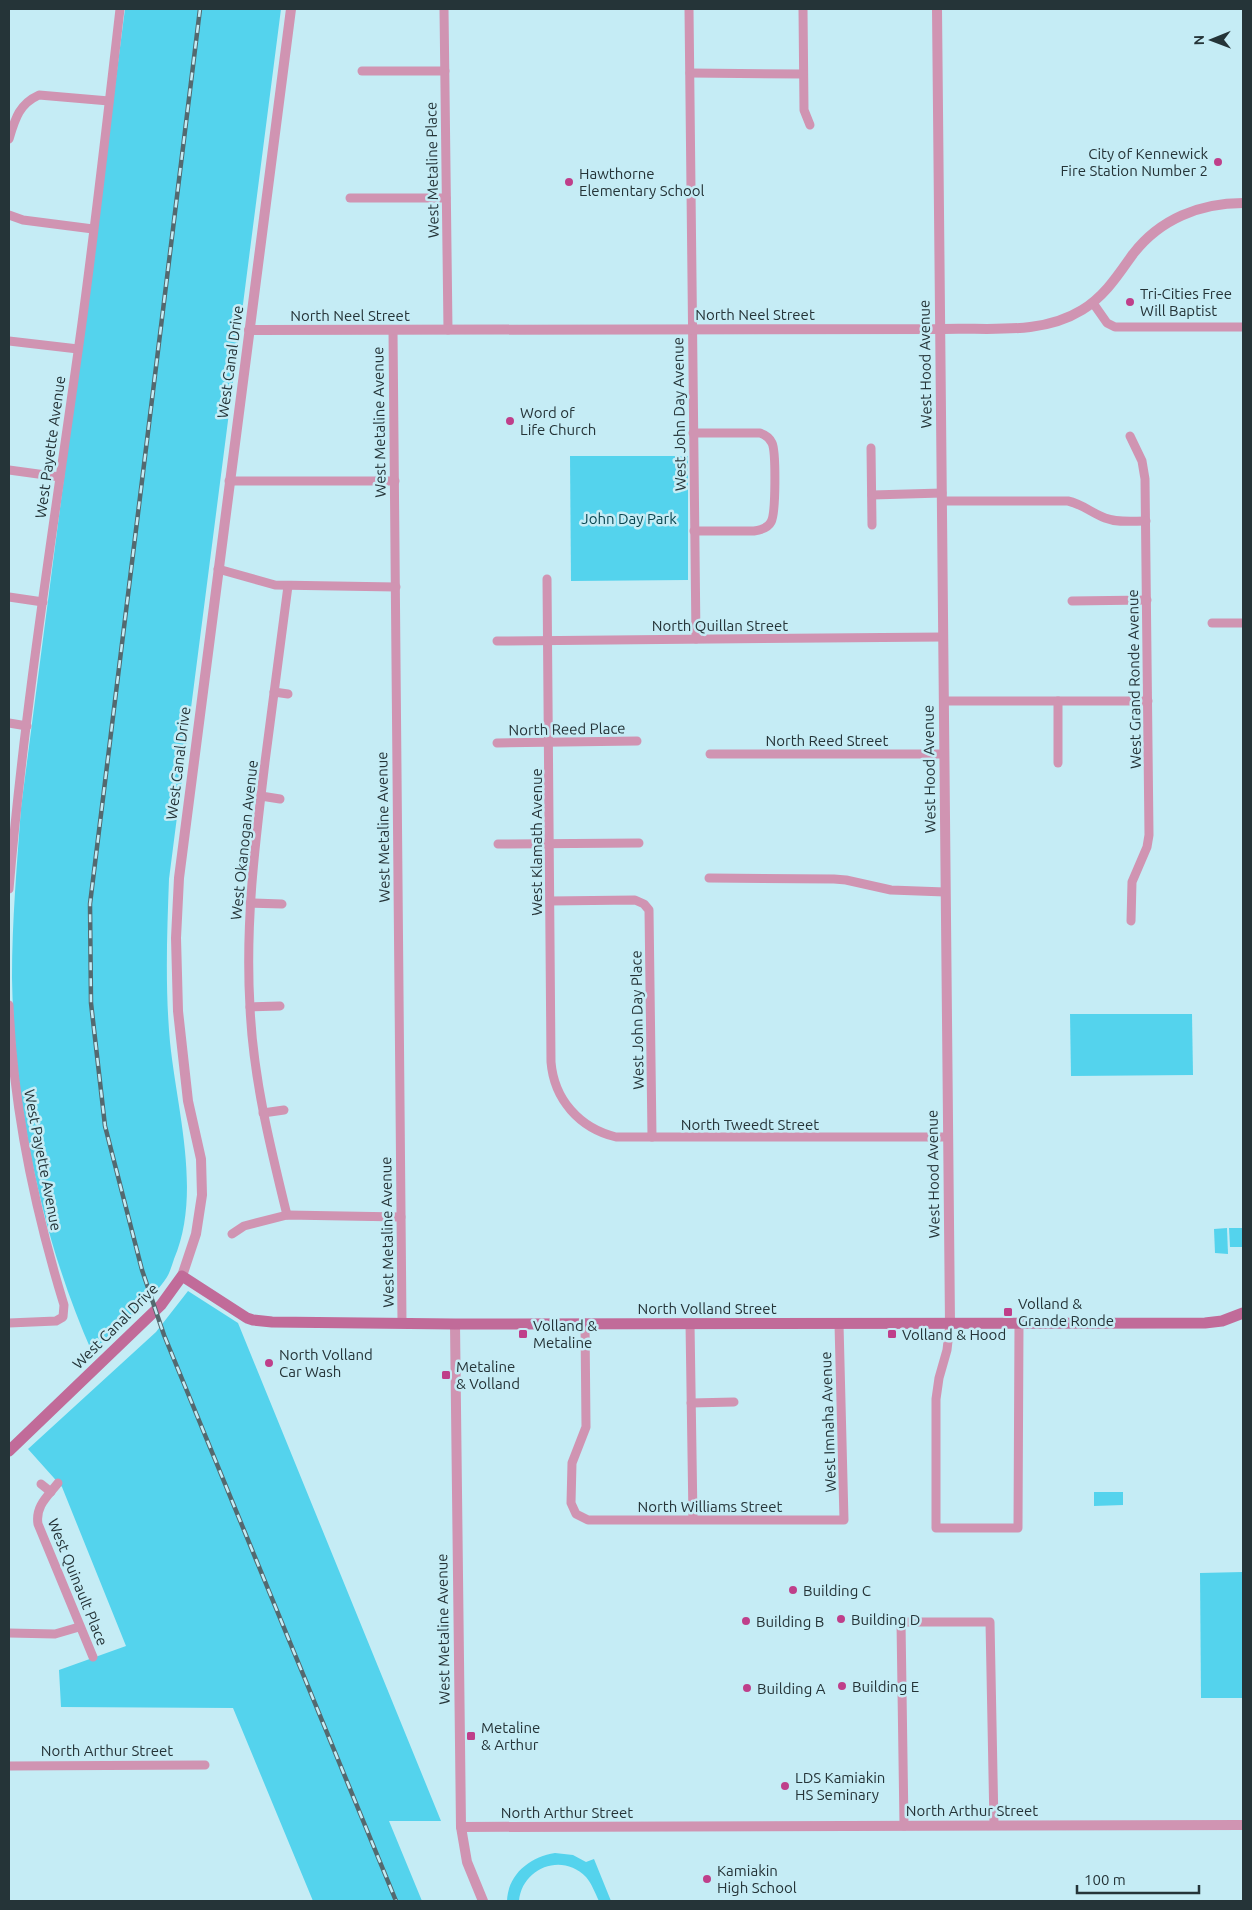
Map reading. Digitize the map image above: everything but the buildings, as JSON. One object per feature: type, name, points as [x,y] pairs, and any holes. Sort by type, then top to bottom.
[{"type":"main road","name":"North Volland Street","points":[[182,1276],[239,1314],[253,1320],[455,1324],[1205,1324],[1222,1321],[1243,1313]]},
{"type":"main road","name":"West Canal Drive","points":[[9,1451],[161,1306],[182,1276]]},
{"type":"street","name":"West Payette Avenue","points":[[9,889],[12,824],[78,350],[120,9]]},
{"type":"street","name":"West Canal Drive","points":[[182,1276],[196,1234],[202,1188],[200,1158],[189,1108],[180,1045],[176,938],[178,887],[291,9]]},
{"type":"street","name":"West Metaline Place","points":[[444,9],[448,330]]},
{"type":"street","name":"West John Day Avenue","points":[[689,9],[696,639]]},
{"type":"street","points":[[803,9],[804,110],[810,125]]},
{"type":"street","name":"West Hood Avenue","points":[[937,9],[950,1323],[947,1350],[939,1378],[936,1399],[936,1528],[1018,1528],[1018,1324]]},
{"type":"street","points":[[362,71],[445,71]]},
{"type":"street","points":[[690,73],[803,74]]},
{"type":"street","points":[[9,139],[17,112],[30,99],[39,95],[109,101]]},
{"type":"street","points":[[350,198],[446,198]]},
{"type":"street","name":"North Neel Street","points":[[249,330],[940,329],[1041,326],[1062,320],[1093,303],[1111,286],[1142,243],[1166,224],[1202,207],[1243,203]]},
{"type":"street","points":[[9,215],[23,220],[93,229]]},
{"type":"street","points":[[1093,303],[1107,323],[1115,327],[1243,327]]},
{"type":"street","name":"West Metaline Avenue","points":[[393,330],[402,1323]]},
{"type":"street","points":[[9,341],[78,350]]},
{"type":"street","points":[[694,433],[760,433],[768,438],[774,450],[774,514],[770,525],[754,531],[694,531]]},
{"type":"street","name":"West Grand Ronde Avenue","points":[[1130,436],[1144,469],[1149,835],[1147,847],[1132,882],[1131,921]]},
{"type":"street","points":[[871,448],[872,525]]},
{"type":"street","points":[[9,470],[60,477]]},
{"type":"street","points":[[229,481],[395,481]]},
{"type":"street","points":[[872,495],[1068,500],[1083,505],[1105,518],[1146,521]]},
{"type":"street","points":[[218,569],[275,585],[396,587]]},
{"type":"street","name":"West Klamath Avenue","points":[[547,579],[552,1062],[554,1082],[563,1102]]},
{"type":"street","name":"West Okanogan Avenue","points":[[287,1215],[263,1113],[254,1053],[250,1007],[250,904],[254,849],[288,586]]},
{"type":"street","points":[[9,597],[43,602]]},
{"type":"street","points":[[1072,601],[1147,600]]},
{"type":"street","points":[[1212,623],[1243,623]]},
{"type":"street","name":"North Quillan Street","points":[[497,641],[943,637]]},
{"type":"street","points":[[274,692],[288,694]]},
{"type":"street","points":[[944,701],[1148,701]]},
{"type":"street","points":[[1058,701],[1058,762]]},
{"type":"street","points":[[9,723],[26,726]]},
{"type":"street","name":"North Reed Place","points":[[497,743],[637,741]]},
{"type":"street","name":"North Reed Street","points":[[710,754],[944,754]]},
{"type":"street","points":[[261,796],[280,799]]},
{"type":"street","points":[[498,844],[639,843]]},
{"type":"street","points":[[709,878],[834,879],[891,890],[945,892]]},
{"type":"street","name":"West John Day Place","points":[[550,901],[636,900],[644,904],[650,913],[652,1138]]},
{"type":"street","points":[[250,904],[282,904]]},
{"type":"street","name":"West Payette Avenue","points":[[9,1005],[13,1107],[38,1217],[64,1305],[63,1317],[56,1321],[9,1323]]},
{"type":"street","points":[[250,1007],[280,1006]]},
{"type":"street","name":"North Tweedt Street","points":[[563,1102],[580,1120],[590,1127],[616,1137],[948,1137]]},
{"type":"street","points":[[263,1113],[284,1110]]},
{"type":"street","points":[[232,1234],[244,1226],[287,1215],[402,1217]]},
{"type":"street","name":"North Williams Street","points":[[585,1323],[586,1427],[571,1469],[571,1503],[576,1514],[588,1520],[844,1520]]},
{"type":"street","points":[[690,1323],[693,1519]]},
{"type":"street","name":"West Metaline Avenue","points":[[455,1324],[462,1827],[467,1862],[483,1901]]},
{"type":"street","name":"West Imnaha Avenue","points":[[839,1324],[844,1520]]},
{"type":"street","points":[[691,1403],[734,1402]]},
{"type":"street","points":[[41,1484],[50,1492],[58,1483]]},
{"type":"street","name":"West Quinault Place","points":[[50,1492],[39,1506],[37,1518],[79,1627],[94,1657]]},
{"type":"street","points":[[904,1826],[901,1622],[990,1622],[994,1825]]},
{"type":"street","points":[[9,1633],[54,1634],[79,1627]]},
{"type":"street","name":"North Arthur Street","points":[[9,1766],[205,1765]]},
{"type":"street","name":"North Arthur Street","points":[[462,1827],[1243,1824]]},
{"type":"green space","points":[[125,9],[281,9],[169,879],[168,1022],[185,1152],[186,1207],[182,1234],[167,1277],[142,1306],[92,1352],[58,1263],[34,1169],[18,1073],[14,1025],[12,957],[21,808]]},
{"type":"green space","name":"John Day Park","points":[[570,456],[688,456],[688,580],[571,581]]},
{"type":"green space","points":[[1070,1014],[1192,1014],[1193,1075],[1071,1076]]},
{"type":"green space","points":[[1227,1228],[1228,1254],[1215,1253],[1214,1229]]},
{"type":"green space","points":[[1229,1228],[1243,1228],[1243,1247],[1230,1247]]},
{"type":"green space","points":[[188,1291],[238,1323],[441,1821],[389,1821],[422,1901],[313,1901],[233,1708],[61,1707],[59,1670],[126,1646],[62,1487],[28,1449],[156,1332]]},
{"type":"green space","points":[[1094,1492],[1123,1492],[1123,1505],[1094,1506]]},
{"type":"green space","points":[[1243,1572],[1243,1698],[1201,1698],[1200,1573]]},
{"type":"green space","points":[[555,1853],[573,1855],[586,1862],[594,1859],[611,1901],[599,1901],[586,1877],[576,1870],[566,1866],[555,1865],[535,1872],[527,1880],[519,1901],[507,1901],[511,1883],[522,1868],[537,1858]]},
{"type":"railway","points":[[200,9],[90,904],[91,1003],[105,1126],[142,1270],[164,1335],[396,1901]]},
{"type":"place","name":"City of Kennewick Fire Station Number 2","points":[[1218,162]]},
{"type":"place","name":"Hawthorne Elementary School","points":[[569,182]]},
{"type":"place","name":"Tri-Cities Free Will Baptist","points":[[1130,302]]},
{"type":"place","name":"Word of Life Church","points":[[510,421]]},
{"type":"place","name":"Volland & Grande Ronde","points":[[1008,1312]]},
{"type":"place","name":"Volland & Metaline","points":[[523,1334]]},
{"type":"place","name":"Volland & Hood","points":[[892,1334]]},
{"type":"place","name":"North Volland Car Wash","points":[[269,1363]]},
{"type":"place","name":"Metaline & Volland","points":[[446,1375]]},
{"type":"place","name":"Building C","points":[[793,1590]]},
{"type":"place","name":"Building D","points":[[841,1619]]},
{"type":"place","name":"Building B","points":[[746,1621]]},
{"type":"place","name":"Building E","points":[[842,1686]]},
{"type":"place","name":"Building A","points":[[747,1688]]},
{"type":"place","name":"Metaline & Arthur","points":[[471,1736]]},
{"type":"place","name":"LDS Kamiakin HS Seminary","points":[[785,1786]]},
{"type":"place","name":"Kamiakin High School","points":[[707,1879]]}]
